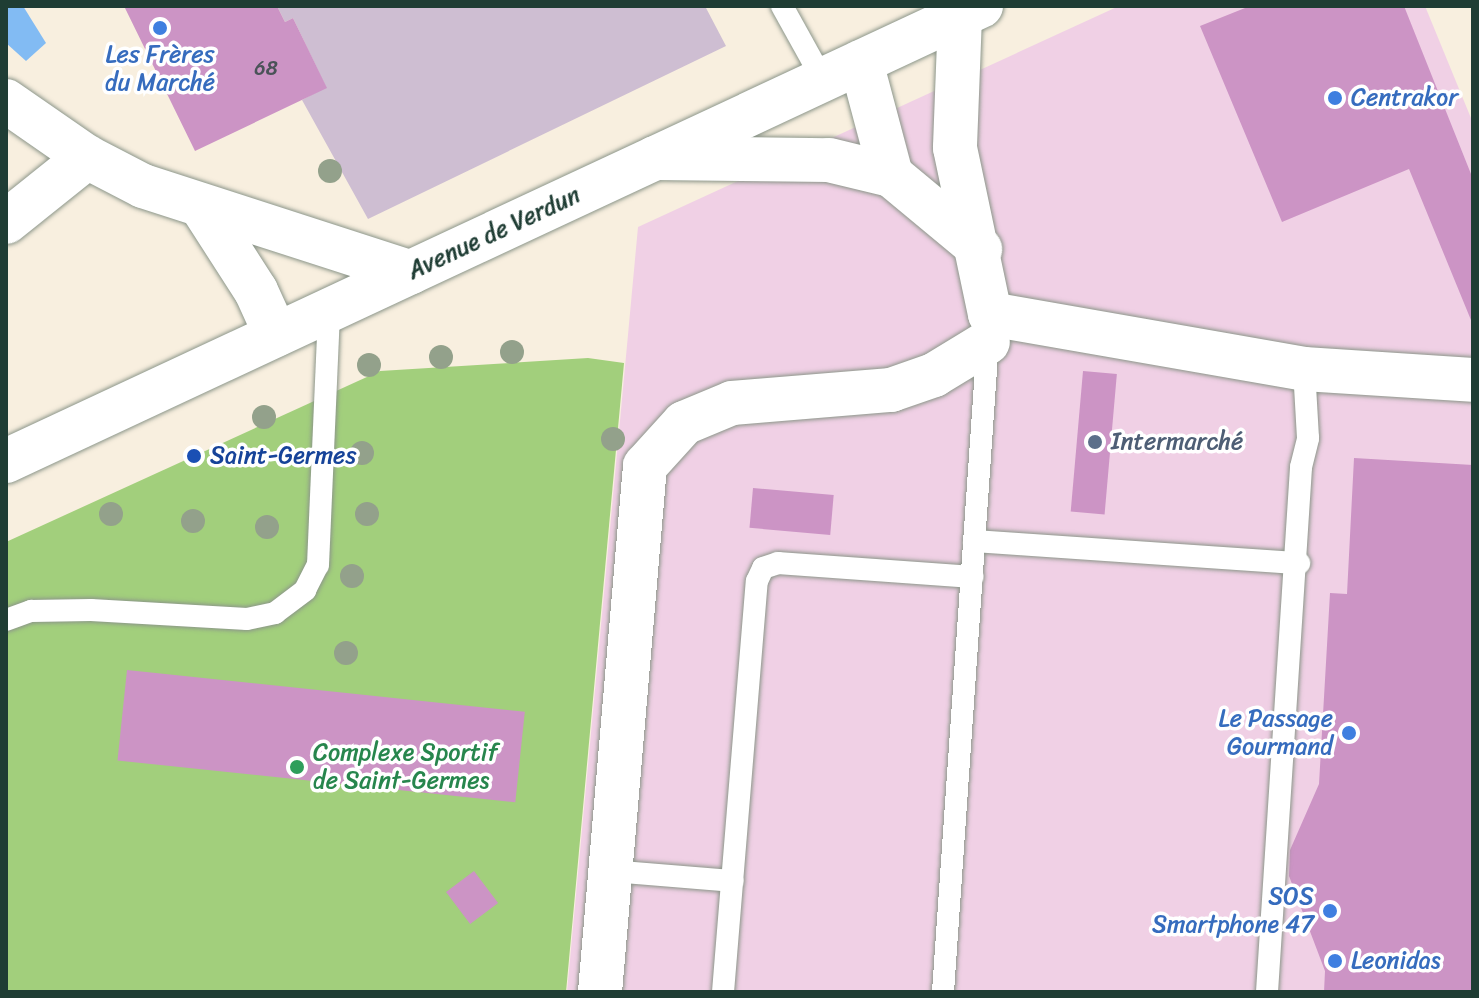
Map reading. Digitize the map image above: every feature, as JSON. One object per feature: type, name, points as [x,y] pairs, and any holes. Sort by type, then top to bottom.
[{"type":"street","name":"Avenue de Verdun","points":[[6,461],[971,11]]},
{"type":"street","points":[[971,11],[955,148],[980,249],[989,328]]},
{"type":"street","points":[[842,71],[891,175],[980,249]]},
{"type":"street","points":[[6,101],[87,157],[202,207],[410,272]]},
{"type":"street","points":[[6,222],[87,157]]},
{"type":"street","points":[[655,158],[815,159],[891,175]]},
{"type":"street","points":[[202,207],[256,291],[276,335]]},
{"type":"street","points":[[600,992],[645,466],[663,441],[684,423],[732,403],[891,390],[934,375],[989,328],[1304,369],[1473,380]]},
{"type":"lane","points":[[782,6],[842,71]]},
{"type":"lane","points":[[6,620],[31,611],[91,610],[247,619],[275,613],[305,590],[318,565],[329,310]]},
{"type":"lane","points":[[943,992],[989,328]]},
{"type":"lane","points":[[1267,992],[1299,563],[1301,467],[1308,438],[1304,369]]},
{"type":"lane","points":[[974,541],[1299,563]]},
{"type":"lane","points":[[723,992],[757,581],[763,568],[778,563],[972,577]]},
{"type":"lane","points":[[611,871],[733,881]]},
{"type":"shaded area","points":[[277,6],[705,6],[726,46],[368,219],[302,100],[326,87],[293,18],[285,22]]},
{"type":"shaded area","points":[[1119,6],[1425,6],[1473,123],[1473,992],[567,992],[638,227]]},
{"type":"green space","name":"Complexe Sportif de Saint-Germes","points":[[588,358],[624,363],[566,992],[6,992],[6,542],[380,371]]},
{"type":"water","points":[[6,6],[23,6],[46,43],[26,61],[6,43]]},
{"type":"building","points":[[124,6],[277,6],[285,22],[293,18],[327,88],[195,151]]},
{"type":"building","name":"Centrakor","points":[[1250,6],[1404,6],[1473,179],[1473,325],[1409,169],[1282,222],[1200,26]]},
{"type":"building","name":"Intermarché","points":[[1083,371],[1117,374],[1105,514],[1071,511]]},
{"type":"building","points":[[1354,458],[1473,465],[1473,992],[1324,992],[1325,971],[1289,876],[1290,850],[1319,784],[1330,593],[1347,594]]},
{"type":"building","points":[[753,488],[834,495],[830,535],[750,528]]},
{"type":"building","points":[[127,670],[525,712],[515,802],[117,761]]},
{"type":"building","points":[[474,871],[498,903],[470,924],[446,892]]},
{"type":"place","name":"Les Frères du Marché","points":[[160,28]]},
{"type":"place","name":"Centrakor","points":[[1335,98]]},
{"type":"place","name":"Intermarché","points":[[1095,442]]},
{"type":"place","name":"Saint-Germes","points":[[194,456]]},
{"type":"place","name":"Le Passage Gourmand","points":[[1349,733]]},
{"type":"place","name":"Complexe Sportif de Saint-Germes","points":[[297,767]]},
{"type":"place","name":"SOS Smartphone 47","points":[[1330,911]]},
{"type":"place","name":"Leonidas","points":[[1335,961]]}]
